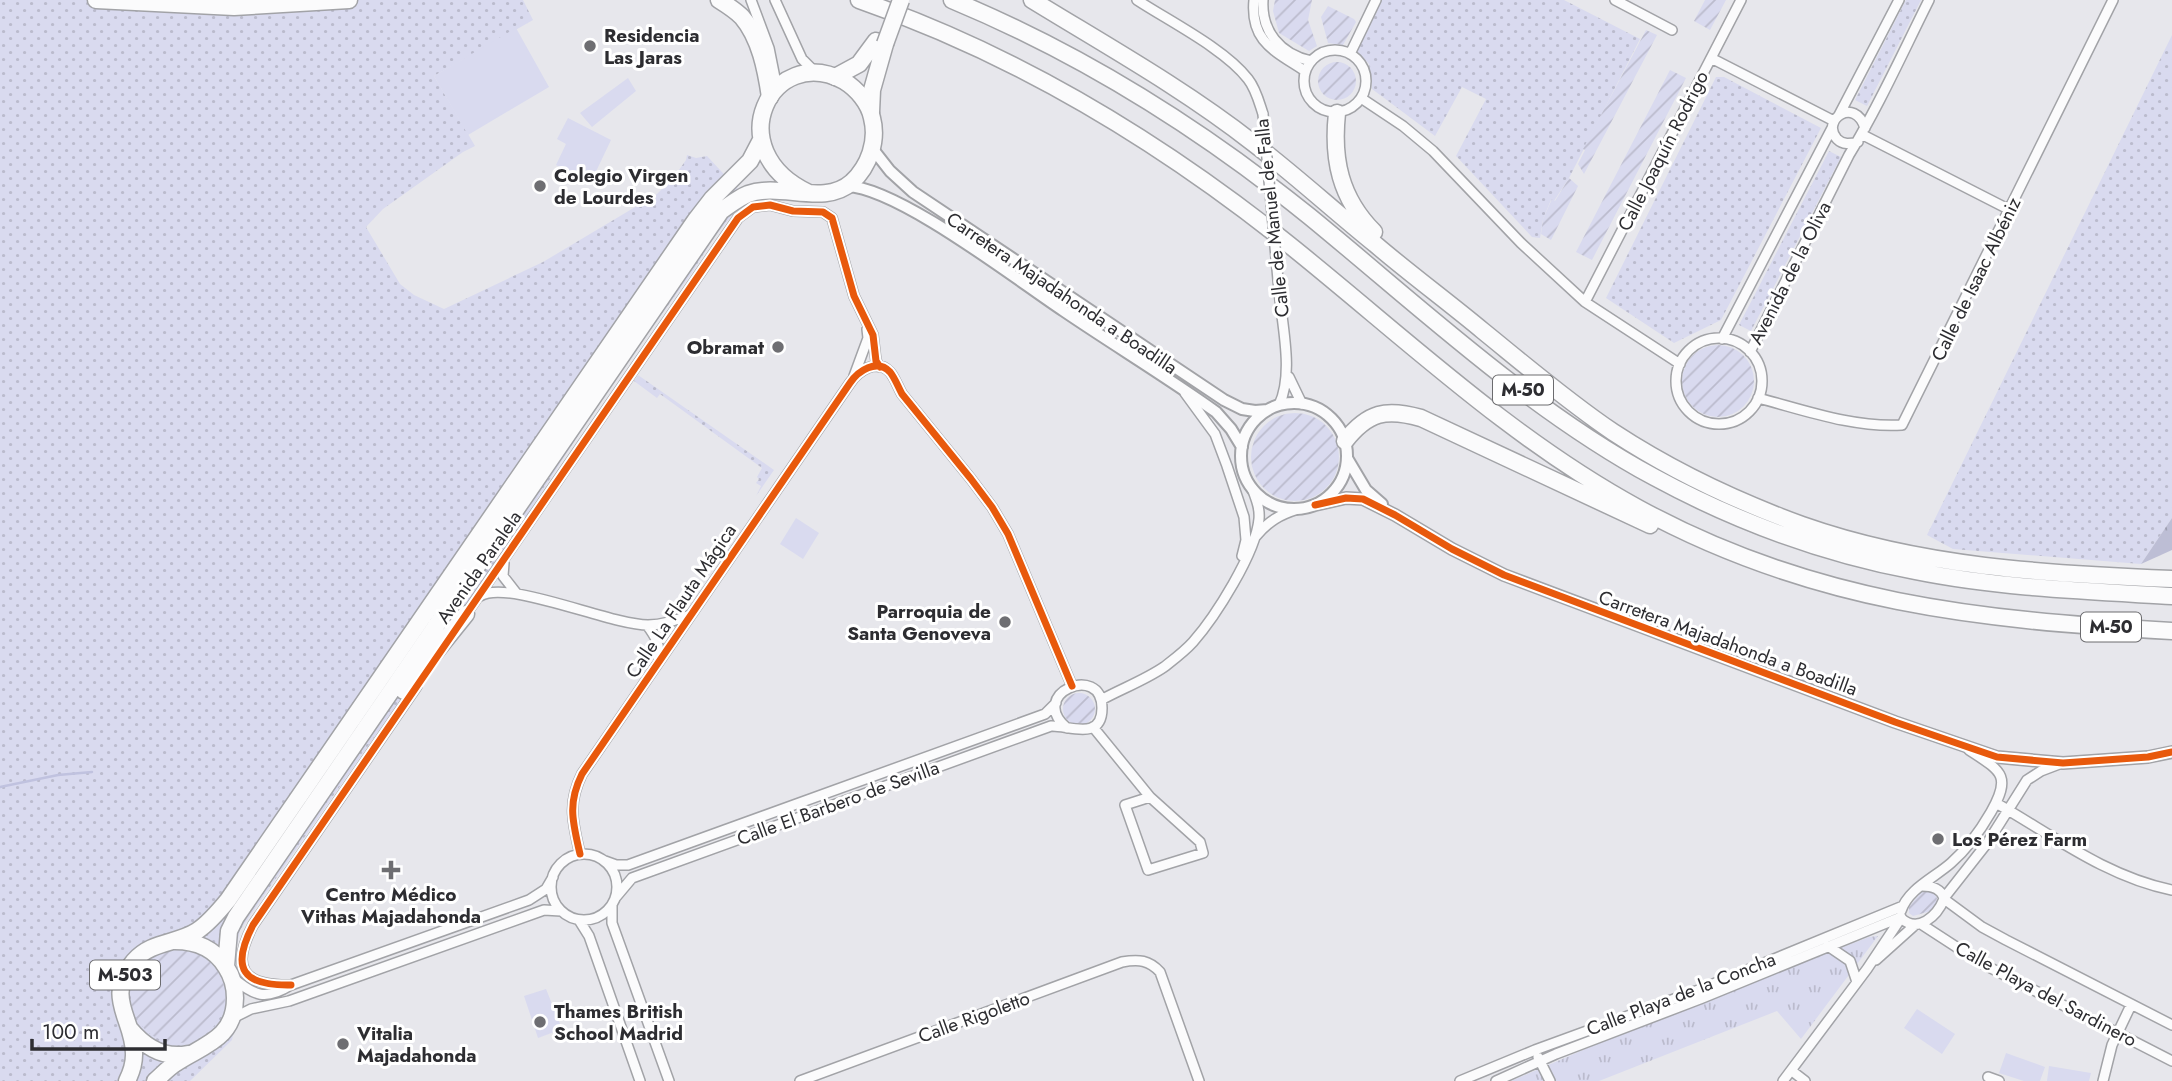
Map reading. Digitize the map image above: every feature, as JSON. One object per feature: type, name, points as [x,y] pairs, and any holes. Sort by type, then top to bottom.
[{"type":"highway","points":[[96,0],[234,7],[349,0]]},
{"type":"highway","points":[[719,0],[741,16],[752,32],[773,92],[797,76],[815,72],[835,77],[854,88],[871,112]]},
{"type":"highway","name":"M-50","points":[[859,0],[915,19],[994,55],[1083,101],[1148,141],[1282,239],[1496,414],[1588,479],[1639,509],[1765,566],[1838,589],[1944,611],[2051,624],[2172,631]]},
{"type":"highway","points":[[155,1081],[177,1063],[211,1045],[223,1033],[235,1005],[235,990],[228,971],[229,931],[232,924],[722,211],[750,193],[830,193],[847,186],[862,171],[872,148],[872,90],[890,0]]},
{"type":"highway","points":[[835,77],[859,65],[880,42],[901,0]]},
{"type":"highway","name":"M-50","points":[[952,0],[1047,42],[1099,70],[1171,115],[1308,215],[1551,411],[1606,449],[1700,500],[1797,540],[1916,572],[2048,588],[2172,596]]},
{"type":"highway","points":[[1032,0],[1129,58],[1216,115],[1572,402],[1613,431],[1707,485],[1803,525],[1861,543],[1917,556],[2048,573],[2172,579]]},
{"type":"highway","name":"M-503","points":[[127,1081],[135,1052],[121,1003],[121,988],[125,975],[143,952],[196,932],[228,900],[695,221],[712,199],[750,161],[761,140],[762,116],[773,92]]},
{"type":"highway","points":[[1337,113],[1334,141],[1337,163],[1350,201],[1365,223],[1469,319]]},
{"type":"highway","points":[[761,140],[768,160],[779,174],[809,193]]},
{"type":"highway","points":[[1345,441],[1358,426],[1374,416],[1401,412],[1421,418],[1633,518],[1762,571],[1836,594],[1929,615],[1996,625],[2051,624]]},
{"type":"highway","points":[[296,832],[466,614]]},
{"type":"highway","name":"M-503","points":[[169,941],[201,945],[215,954],[228,971]]},
{"type":"highway","points":[[130,1029],[139,1041],[152,1049],[182,1055],[197,1052]]},
{"type":"street","points":[[775,0],[802,59],[815,72]]},
{"type":"street","name":"Calle de Manuel de Falla","points":[[1137,0],[1240,69],[1258,96],[1263,114],[1287,371],[1284,395],[1274,408]]},
{"type":"street","points":[[1254,0],[1253,14],[1261,37],[1281,57],[1305,71]]},
{"type":"street","points":[[1263,0],[1262,13],[1273,38],[1284,50],[1311,61]]},
{"type":"street","points":[[1347,53],[1374,0]]},
{"type":"street","points":[[1615,0],[1673,28],[1622,0]]},
{"type":"street","name":"Calle Joaquín Rodrigo","points":[[1586,302],[1741,0]]},
{"type":"street","name":"Avenida de la Oliva","points":[[1723,339],[1899,0]]},
{"type":"street","name":"Avenida de la Oliva","points":[[1758,398],[1761,374],[1750,352],[1930,0]]},
{"type":"street","name":"Calle de Isaac Albéniz","points":[[1758,398],[1833,418],[1885,426],[1902,425],[2113,0]]},
{"type":"street","points":[[752,4],[769,48],[773,92]]},
{"type":"street","points":[[1326,51],[1347,53],[1363,67],[1366,88],[1361,98],[1347,110],[1337,113],[1327,111],[1310,100],[1304,82],[1305,71],[1311,61],[1326,51]]},
{"type":"street","points":[[1711,58],[1835,121]]},
{"type":"street","points":[[1361,98],[1403,126],[1433,151],[1521,243],[1586,302],[1679,363]]},
{"type":"street","points":[[1835,121],[1847,112],[1856,114],[1862,119],[1862,135]]},
{"type":"street","points":[[1835,121],[1835,136],[1841,142],[1849,144],[1862,135]]},
{"type":"street","points":[[1862,135],[2010,210]]},
{"type":"street","name":"Carretera Majadahonda a Boadilla","points":[[872,148],[912,192],[1206,388],[1242,409],[1255,411],[1274,408]]},
{"type":"street","name":"Carretera Majadahonda a Boadilla","points":[[847,186],[866,189],[912,210],[1182,388],[1216,412],[1242,447]]},
{"type":"street","name":"Avenida Paralela","points":[[291,985],[267,985],[254,980],[244,971],[240,958],[253,925],[738,218],[753,207],[770,205],[793,211],[823,212],[832,218],[854,296],[867,324]]},
{"type":"street","points":[[867,324],[873,335],[876,361],[880,367]]},
{"type":"street","name":"Calle La Flauta Mágica","points":[[580,854],[572,817],[573,792],[582,774],[853,377],[868,338],[867,324]]},
{"type":"street","points":[[1750,352],[1742,345],[1723,339],[1697,344],[1679,363],[1676,390],[1681,403],[1690,414],[1701,421],[1715,424],[1741,418],[1758,398]]},
{"type":"street","points":[[853,377],[872,366],[891,373],[902,394],[992,507],[1008,534],[1072,685]]},
{"type":"street","name":"Calle de Manuel de Falla","points":[[1287,371],[1302,404]]},
{"type":"street","points":[[1182,388],[1216,435],[1244,517],[1246,540],[1239,571]]},
{"type":"street","points":[[1101,700],[1161,669],[1191,645],[1213,616],[1239,571],[1255,537],[1259,520],[1259,505],[1243,469],[1242,447],[1247,432],[1256,419],[1274,408],[1302,404],[1316,408],[1329,416],[1345,441],[1347,458],[1338,486],[1328,497],[1315,505],[1279,515],[1255,537]]},
{"type":"street","name":"Carretera Majadahonda a Boadilla","points":[[1347,458],[1355,476],[1366,490],[1395,515]]},
{"type":"street","points":[[1252,488],[1265,500],[1280,508],[1298,509]]},
{"type":"street","name":"Carretera Majadahonda a Boadilla","points":[[1315,505],[1346,498],[1363,499],[1452,549],[1517,580],[1997,757],[2063,763],[2148,757],[2172,752]]},
{"type":"street","points":[[506,557],[503,576],[517,594]]},
{"type":"street","points":[[478,597],[492,590],[517,594],[647,625],[671,622],[691,614]]},
{"type":"street","points":[[647,625],[656,636],[660,651],[656,665]]},
{"type":"street","points":[[1072,685],[1086,685],[1098,693],[1101,700],[1102,715],[1093,727],[1080,731],[1068,728],[1058,718],[1056,703],[1062,692],[1072,685]]},
{"type":"street","name":"Calle El Barbero de Sevilla","points":[[605,861],[616,865],[628,864],[1045,714],[1056,703]]},
{"type":"street","name":"Calle El Barbero de Sevilla","points":[[614,901],[632,878],[1051,726],[1068,728]]},
{"type":"street","points":[[1093,727],[1150,797],[1200,842],[1203,853],[1148,870],[1125,805],[1150,797]]},
{"type":"street","points":[[1783,1081],[1867,969],[1901,918],[1907,899],[1952,863],[1978,834],[1996,803],[2003,782],[2000,775],[1992,765],[1965,747]]},
{"type":"street","name":"Carretera Majadahonda a Boadilla","points":[[2148,757],[2172,759]]},
{"type":"street","points":[[1867,969],[1918,924],[1934,916],[1944,898],[1988,842],[2027,780],[2040,771],[2063,763]]},
{"type":"street","points":[[1996,803],[2128,878],[2172,891]]},
{"type":"street","points":[[228,971],[249,990],[267,996],[529,900],[546,889],[563,862],[580,854],[597,857],[605,861],[616,877],[612,923],[669,1081]]},
{"type":"street","points":[[553,877],[552,895],[561,911]]},
{"type":"street","points":[[1922,886],[1936,888],[1944,898]]},
{"type":"street","name":"Calle Playa del Sardinero","points":[[1944,898],[1982,927],[2172,1025]]},
{"type":"street","points":[[579,920],[597,918],[614,901]]},
{"type":"street","name":"Calle Playa de la Concha","points":[[1460,1081],[1535,1050],[1696,991],[1903,906]]},
{"type":"street","points":[[231,1019],[251,1009],[289,1001],[544,909],[561,911],[579,920],[589,936],[640,1081]]},
{"type":"street","points":[[1901,918],[1907,923],[1918,924]]},
{"type":"street","name":"Calle Playa de la Concha","points":[[1496,1081],[1540,1061],[1901,918]]},
{"type":"street","name":"Calle Playa del Sardinero","points":[[1918,924],[1981,964],[2172,1061]]},
{"type":"street","points":[[1828,946],[1850,961],[1857,982]]},
{"type":"street","name":"Calle Rigoletto","points":[[800,1081],[1122,962],[1136,960],[1150,963],[1160,972],[1199,1081]]},
{"type":"street","points":[[2103,1081],[2107,1059],[2131,1005]]},
{"type":"street","points":[[1535,1050],[1550,1081]]},
{"type":"street","points":[[1792,1071],[1805,1081]]},
{"type":"street","points":[[1989,1077],[1999,1081]]},
{"type":"green space","points":[[0,0],[523,0],[533,20],[434,76],[475,146],[383,209],[366,227],[400,284],[414,295],[444,309],[543,262],[657,194],[674,177],[687,155],[696,158],[707,156],[749,201],[735,212],[715,236],[691,274],[613,381],[505,549],[240,930],[234,959],[241,995],[232,1040],[190,1081],[0,1081]]},
{"type":"green space","points":[[1275,0],[1312,0],[1308,20],[1317,46],[1309,51],[1279,33],[1273,11]]},
{"type":"green space","points":[[1381,0],[1564,0],[1640,39],[1569,178],[1554,201],[1551,200],[1543,219],[1540,238],[1532,237],[1456,156],[1486,99],[1462,87],[1435,136],[1372,89],[1369,64],[1355,49]]},
{"type":"green space","points":[[1705,0],[1726,0],[1710,30],[1694,21]]},
{"type":"green space","points":[[1906,0],[1921,0],[1867,106],[1855,100]]},
{"type":"green space","points":[[1328,6],[1356,22],[1343,45],[1328,43],[1321,17]]},
{"type":"green space","points":[[516,28],[549,87],[468,135],[434,76]]},
{"type":"green space","points":[[1646,30],[1657,35],[1584,174],[1578,164],[1585,150],[1583,149]]},
{"type":"green space","points":[[2172,35],[2172,518],[2141,564],[1953,549],[1927,535]]},
{"type":"green space","points":[[1337,62],[1350,68],[1356,81],[1350,94],[1337,100],[1324,94],[1318,81],[1324,68]]},
{"type":"green space","points":[[1670,70],[1686,78],[1592,260],[1576,252]]},
{"type":"green space","points":[[1716,77],[1724,77],[1821,128],[1721,320],[1674,343],[1606,298]]},
{"type":"green space","points":[[628,78],[636,91],[592,127],[580,113]]},
{"type":"green space","points":[[568,118],[611,140],[591,182],[556,165],[566,144],[557,139]]},
{"type":"green space","points":[[1829,151],[1841,157],[1751,331],[1739,325]]},
{"type":"green space","points":[[1569,178],[1578,186],[1551,240],[1541,234],[1543,219],[1552,199],[1555,201]]},
{"type":"green space","points":[[1718,345],[1732,348],[1744,355],[1751,367],[1754,381],[1751,395],[1744,407],[1732,414],[1718,417],[1704,414],[1692,407],[1685,395],[1682,381],[1685,367],[1692,355],[1704,348]]},
{"type":"green space","points":[[638,375],[774,470],[756,496],[761,486],[756,483],[759,479],[757,477],[762,468],[660,394],[657,398],[634,381]]},
{"type":"green space","points":[[1295,413],[1312,417],[1326,426],[1335,440],[1339,457],[1335,474],[1326,488],[1312,497],[1295,501],[1278,497],[1264,488],[1255,474],[1251,457],[1255,440],[1264,426],[1278,417]]},
{"type":"green space","points":[[796,518],[819,533],[803,559],[780,544]]},
{"type":"green space","points":[[2172,518],[2172,550],[2141,564]]},
{"type":"green space","points":[[1079,693],[1090,698],[1095,709],[1090,720],[1079,725],[1068,720],[1063,709],[1068,698]]},
{"type":"green space","points":[[1922,891],[1933,892],[1937,898],[1936,905],[1931,911],[1913,916],[1909,913],[1909,907]]},
{"type":"green space","points":[[1878,936],[1801,1039],[1777,1011],[1599,1081],[1511,1081],[1641,1025],[1869,937]]},
{"type":"green space","points":[[178,949],[196,952],[211,963],[222,978],[225,996],[222,1014],[211,1029],[196,1040],[178,1043],[160,1040],[145,1029],[134,1014],[131,996],[134,978],[145,963],[160,952]]},
{"type":"green space","points":[[546,989],[562,1029],[538,1038],[524,996]]},
{"type":"green space","points":[[1917,1009],[1955,1034],[1942,1054],[1904,1028]]},
{"type":"green space","points":[[2006,1053],[2045,1067],[2040,1081],[2024,1081],[1999,1073]]},
{"type":"green space","points":[[2049,1066],[2091,1073],[2089,1081],[2047,1081]]},
{"type":"waterway","points":[[0,787],[58,775],[92,772]]},
{"type":"cycle path","points":[[291,985],[262,982],[245,972],[242,953],[253,925],[738,218],[753,207],[770,205],[793,211],[823,212],[832,218],[854,296],[873,335],[876,361],[880,367]]},
{"type":"cycle path","points":[[580,854],[573,804],[582,774],[850,383],[868,368],[879,366],[890,372],[902,394],[992,507],[1008,534],[1072,686]]},
{"type":"cycle path","points":[[1315,505],[1346,498],[1363,499],[1504,575],[1895,722],[1997,757],[2063,763],[2148,757],[2172,752]]},
{"type":"place","name":"Residencia Las Jaras","points":[[590,46]]},
{"type":"place","name":"Colegio Virgen de Lourdes","points":[[540,186]]},
{"type":"place","name":"Obramat","points":[[778,347]]},
{"type":"place","name":"Parroquia de Santa Genoveva","points":[[1005,622]]},
{"type":"place","name":"Los Pérez Farm","points":[[1938,839]]},
{"type":"place","name":"Centro Médico Vithas Majadahonda","points":[[391,870]]},
{"type":"place","name":"Thames British School Madrid","points":[[540,1022]]},
{"type":"place","name":"Vitalia Majadahonda","points":[[343,1044]]}]
